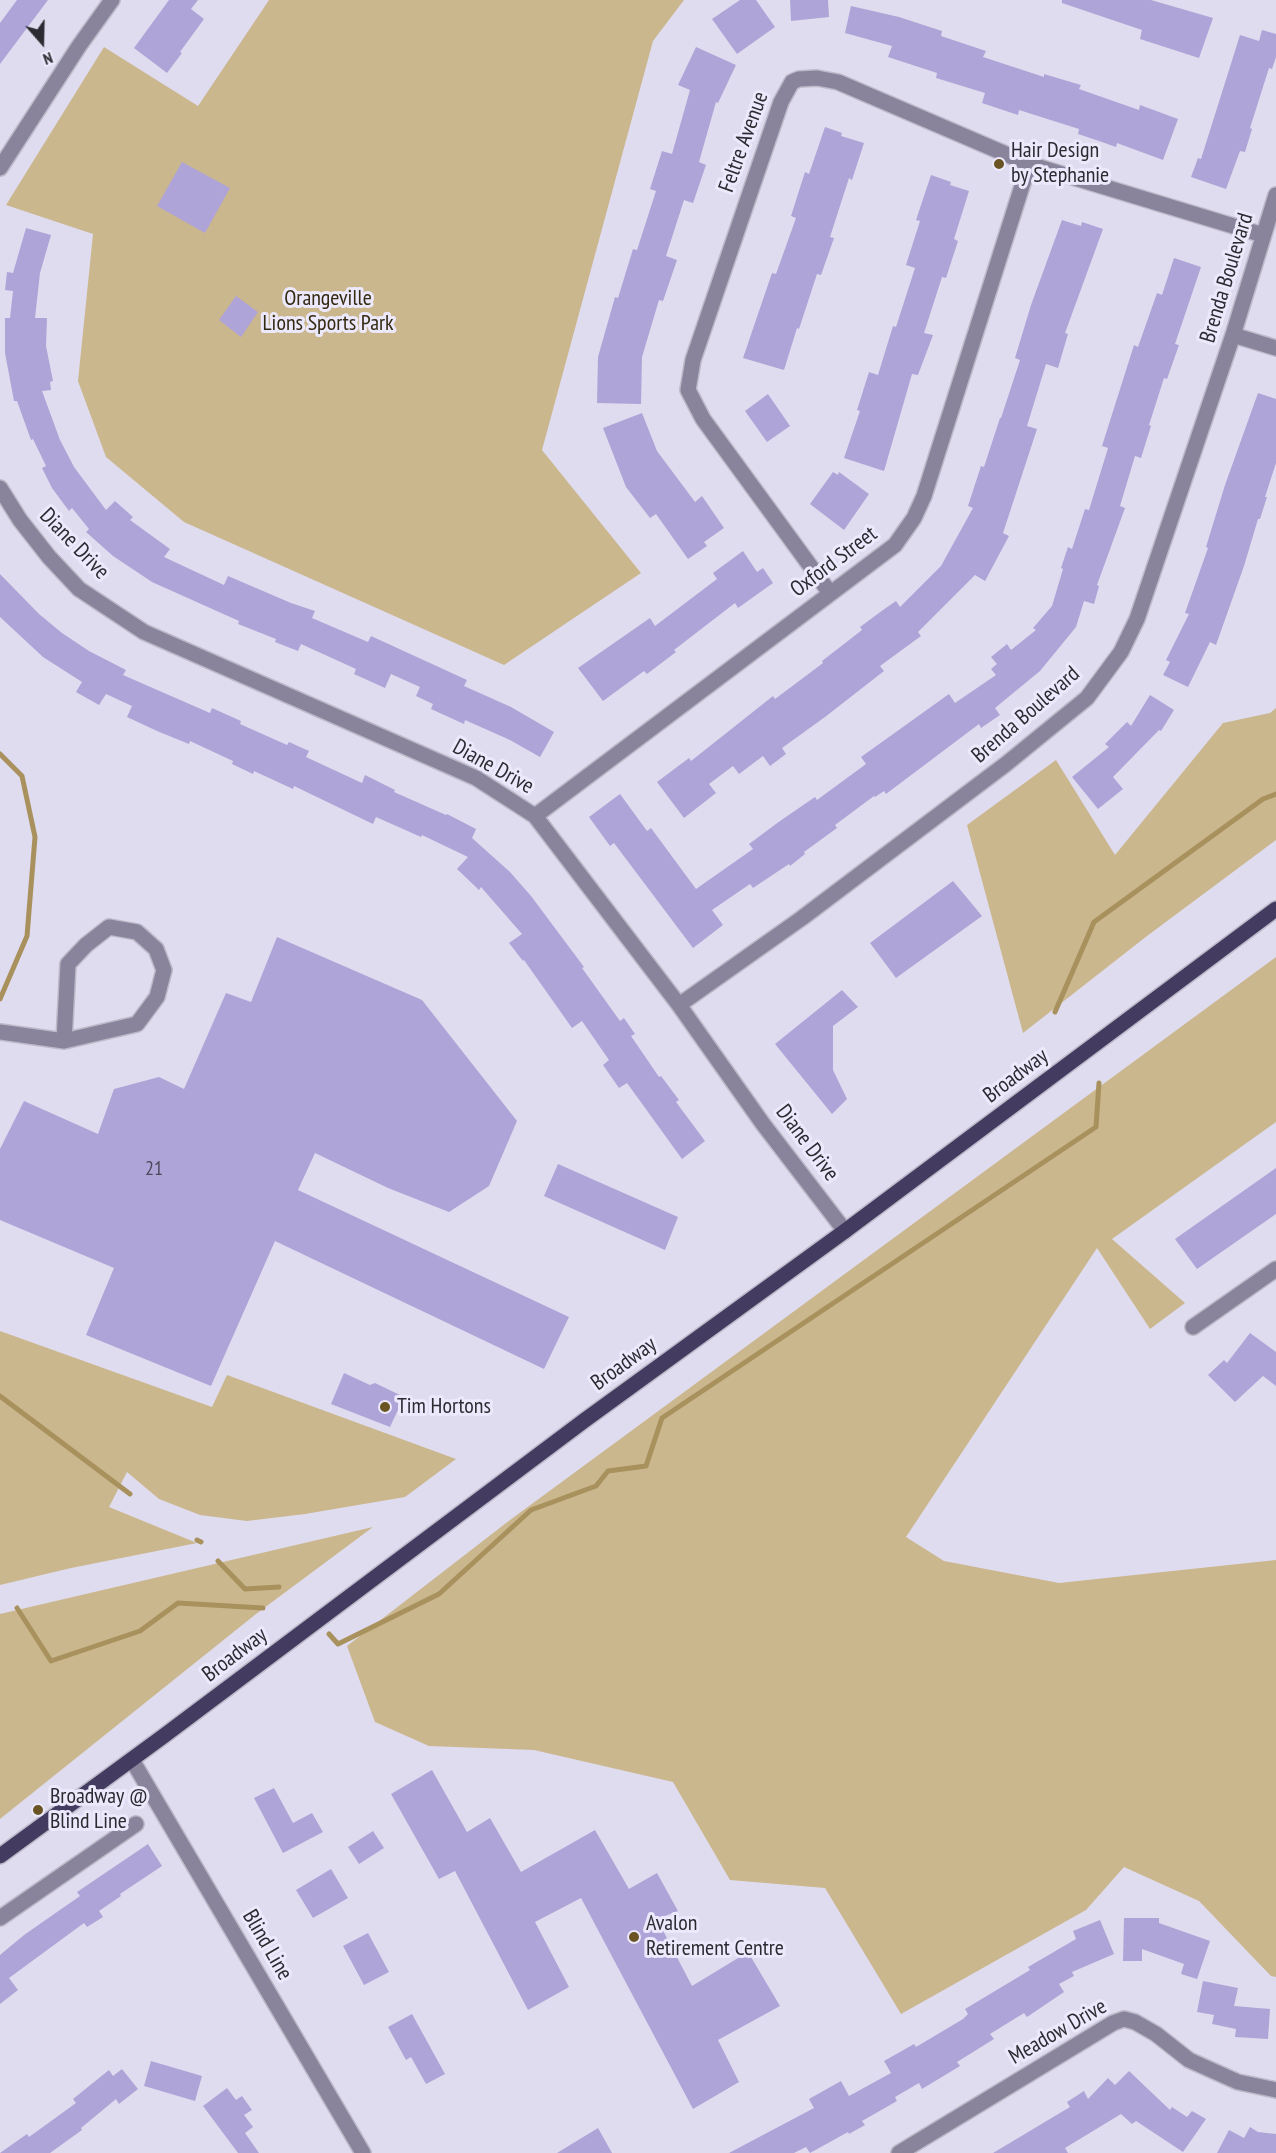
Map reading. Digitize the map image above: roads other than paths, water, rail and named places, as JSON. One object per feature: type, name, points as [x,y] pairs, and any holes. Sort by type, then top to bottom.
[{"type":"main road","name":"Broadway","points":[[0,1856],[1276,909]]},
{"type":"street","points":[[0,168],[79,46],[112,0]]},
{"type":"street","name":"Feltre Avenue","points":[[830,593],[703,418],[688,390],[693,360],[781,102],[792,82],[799,79],[817,78],[838,82],[1029,164],[1263,235]]},
{"type":"street","name":"Oxford Street","points":[[535,816],[895,545],[917,511],[927,485],[1029,164]]},
{"type":"street","name":"Brenda Boulevard","points":[[679,1005],[802,918],[942,813],[1087,698],[1121,652],[1137,619],[1233,335],[1276,195]]},
{"type":"street","points":[[1233,335],[1276,348]]},
{"type":"street","name":"Diane Drive","points":[[0,488],[34,539],[79,589],[144,632],[476,778],[535,816],[679,1005],[763,1124],[845,1231]]},
{"type":"street","points":[[0,1032],[64,1041],[137,1024],[157,997],[164,970],[156,949],[137,932],[109,927],[86,945],[68,964],[64,1041]]},
{"type":"street","points":[[1193,1327],[1276,1269]]},
{"type":"street","name":"Blind Line","points":[[132,1760],[363,2153]]},
{"type":"street","points":[[0,1918],[136,1824]]},
{"type":"street","name":"Meadow Drive","points":[[899,2153],[1124,2019],[1135,2022],[1156,2034],[1189,2060],[1238,2082],[1276,2090]]},
{"type":"waterway","points":[[0,754],[22,776],[35,837],[27,936],[0,999]]},
{"type":"waterway","points":[[1055,1012],[1094,922],[1263,799],[1276,794]]},
{"type":"waterway","points":[[329,1634],[338,1644],[439,1594],[531,1510],[596,1486],[608,1471],[646,1466],[662,1418],[1096,1127],[1099,1083]]},
{"type":"waterway","points":[[0,1396],[130,1494]]},
{"type":"waterway","points":[[197,1540],[201,1542]]},
{"type":"waterway","points":[[218,1561],[245,1589],[279,1587]]},
{"type":"waterway","points":[[17,1608],[51,1661],[140,1631],[178,1603],[263,1608]]},
{"type":"place","name":"Hair Design by Stephanie","points":[[999,164]]},
{"type":"place","name":"Tim Hortons","points":[[385,1407]]},
{"type":"place","name":"Broadway @ Blind Line","points":[[38,1810]]},
{"type":"place","name":"Avalon Retirement Centre","points":[[634,1937]]},
{"type":"park label","name":"Orangeville Lions Sports Park","points":[[328,312]]}]
